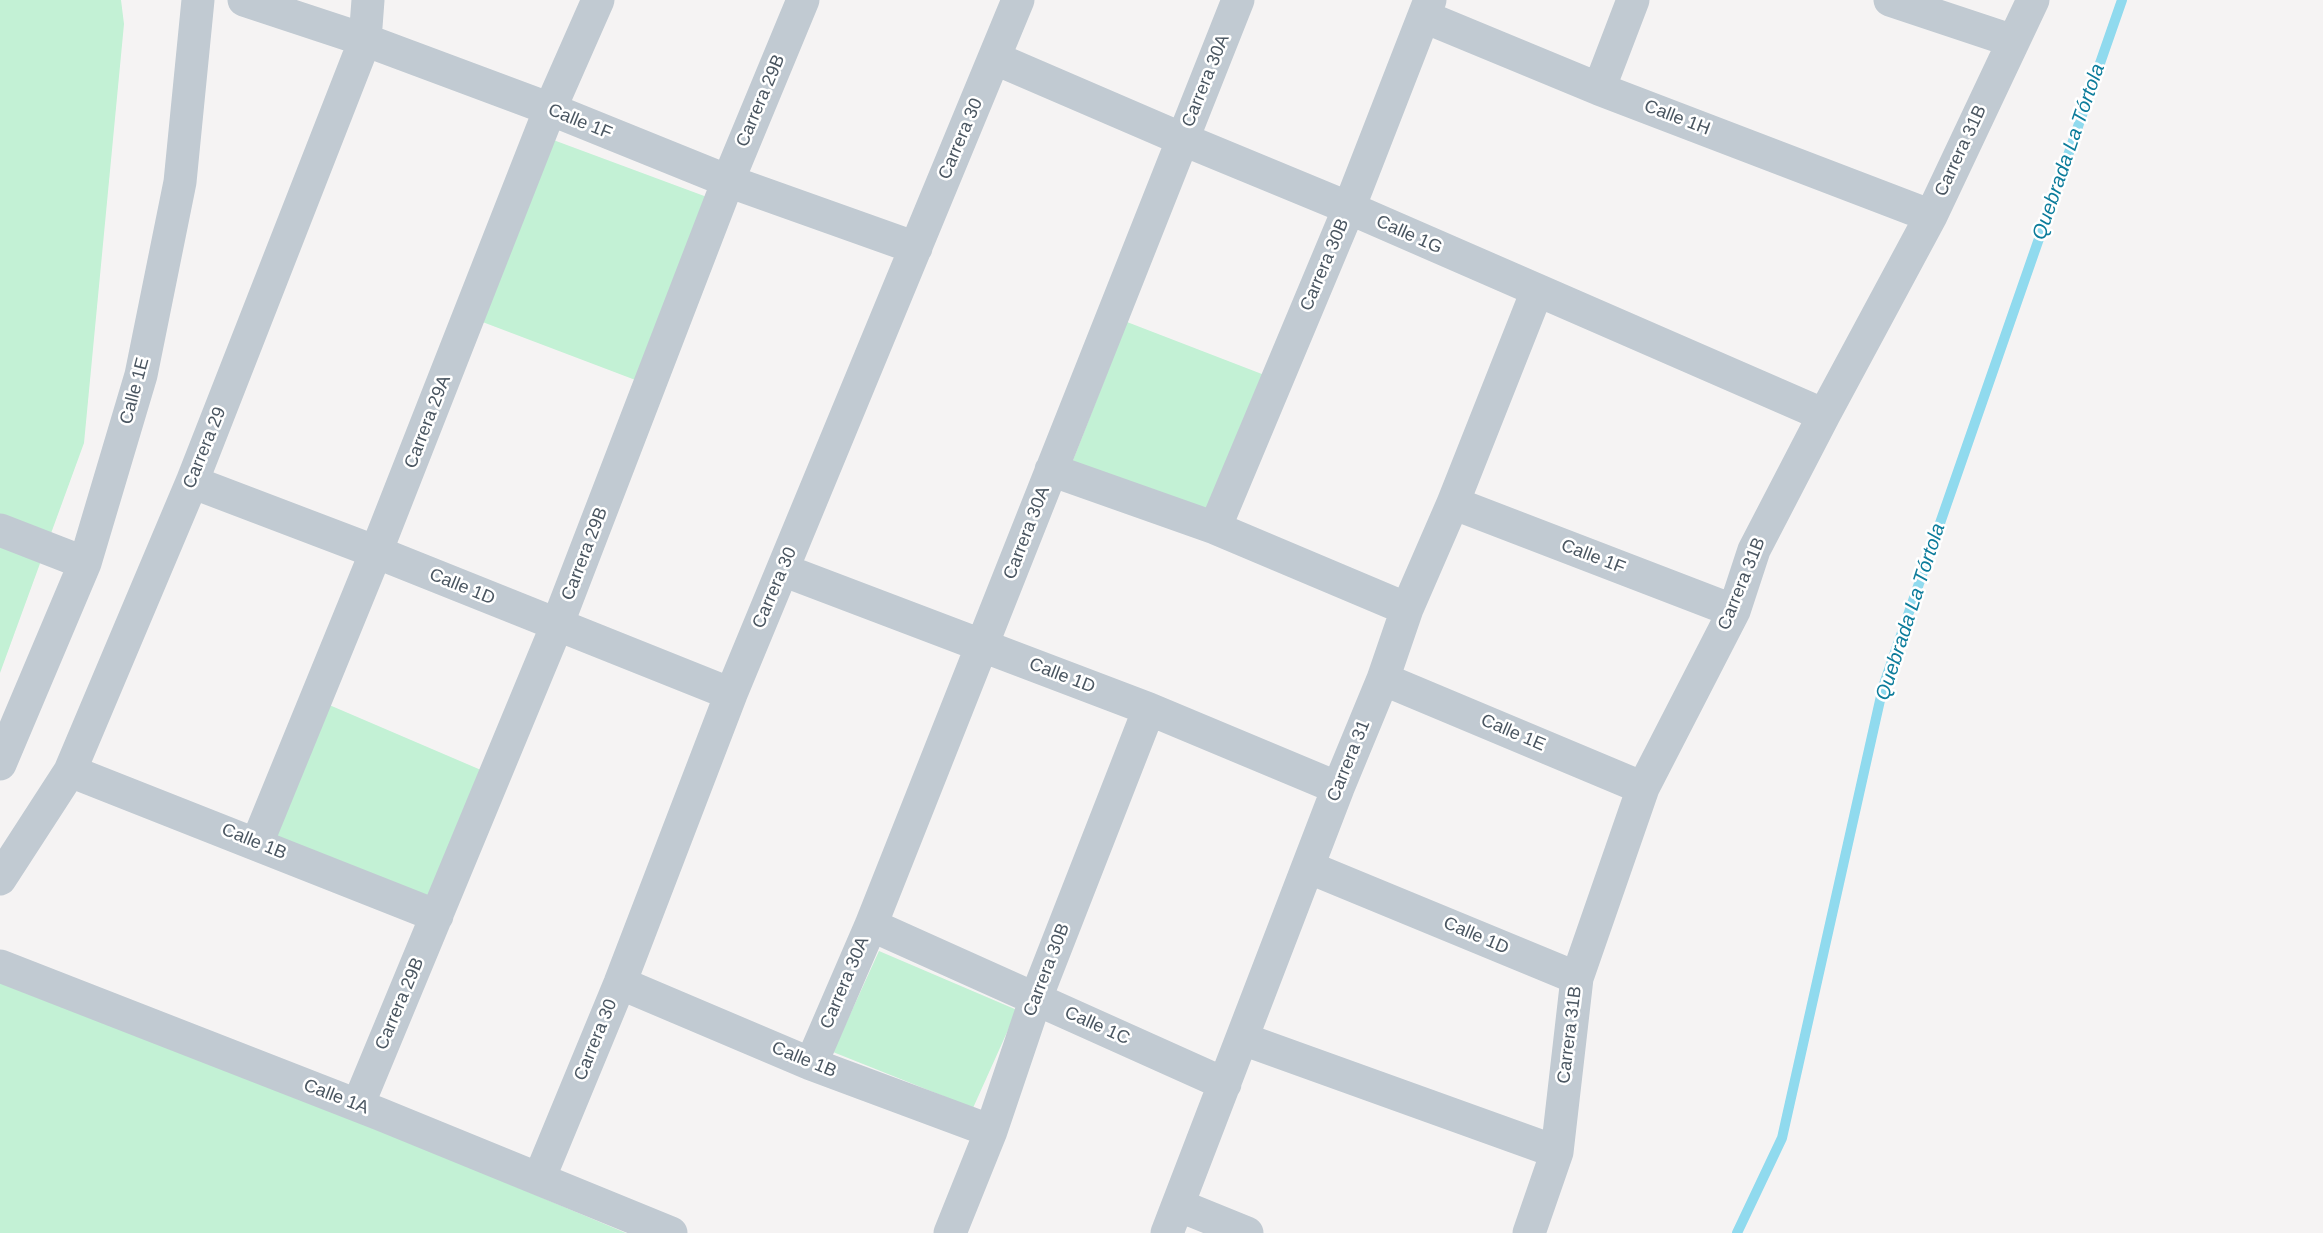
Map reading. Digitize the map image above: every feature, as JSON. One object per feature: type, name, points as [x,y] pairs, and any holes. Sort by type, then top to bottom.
[{"type":"street","name":"Calle 1E","points":[[0,764],[85,563],[141,375],[180,182],[198,0]]},
{"type":"street","name":"Calle 1F","points":[[244,0],[365,40],[550,109],[728,181],[915,248]]},
{"type":"street","name":"Carrera 29","points":[[0,879],[70,771],[192,482],[365,40],[368,0]]},
{"type":"street","name":"Carrera 29A","points":[[257,843],[376,552],[550,109],[598,0]]},
{"type":"street","name":"Carrera 29B","points":[[358,1106],[557,625],[728,181],[803,0]]},
{"type":"street","name":"Carrera 30","points":[[539,1179],[620,983],[731,694],[1018,0]]},
{"type":"street","name":"Carrera 30A","points":[[811,1064],[871,925],[1239,0]]},
{"type":"street","points":[[1599,89],[1633,0]]},
{"type":"street","points":[[1890,0],[2013,41]]},
{"type":"street","name":"Carrera 31B","points":[[1529,1233],[1557,1152],[1577,978],[1643,788],[1734,611],[1754,550],[1931,216],[2033,0]]},
{"type":"street","name":"Calle 1H","points":[[1427,9],[1599,89],[1931,216]]},
{"type":"street","name":"Carrera 30B","points":[[1215,528],[1349,208],[1427,9]]},
{"type":"street","name":"Calle 1G","points":[[994,58],[1349,208],[1824,415]]},
{"type":"street","name":"Carrera 31","points":[[1173,1219],[1338,788],[1383,679],[1407,609],[1453,503],[1537,291]]},
{"type":"street","points":[[1051,470],[1215,528],[1407,609]]},
{"type":"street","name":"Calle 1D","points":[[192,482],[376,552],[731,694]]},
{"type":"street","name":"Calle 1F","points":[[1453,503],[1734,611]]},
{"type":"street","points":[[0,530],[85,563]]},
{"type":"street","name":"Calle 1D","points":[[783,570],[1149,709],[1338,788]]},
{"type":"street","name":"Calle 1E","points":[[1383,679],[1643,788]]},
{"type":"street","name":"Carrera 30B","points":[[950,1233],[991,1131],[1036,998],[1149,709]]},
{"type":"street","name":"Calle 1B","points":[[70,771],[257,843],[436,916]]},
{"type":"street","name":"Calle 1D","points":[[1308,867],[1577,978]]},
{"type":"street","name":"Calle 1C","points":[[871,925],[1225,1084]]},
{"type":"street","name":"Calle 1A","points":[[0,966],[358,1106],[671,1233]]},
{"type":"street","name":"Calle 1B","points":[[620,983],[811,1064],[991,1131]]},
{"type":"street","points":[[1243,1039],[1557,1152]]},
{"type":"street","points":[[1173,1219],[1247,1233]]},
{"type":"green space","points":[[0,0],[121,0],[124,24],[84,443],[0,673]]},
{"type":"green space","points":[[548,138],[715,200],[638,381],[472,318]]},
{"type":"green space","points":[[1127,322],[1267,376],[1210,517],[1070,468]]},
{"type":"green space","points":[[327,704],[488,773],[434,909],[273,836]]},
{"type":"green space","points":[[879,951],[1017,1010],[973,1108],[833,1052]]},
{"type":"green space","points":[[0,970],[626,1233],[0,1233]]},
{"type":"waterway","name":"Quebrada La Tórtola","points":[[1737,1233],[1782,1138],[1883,687],[2122,0]]}]
